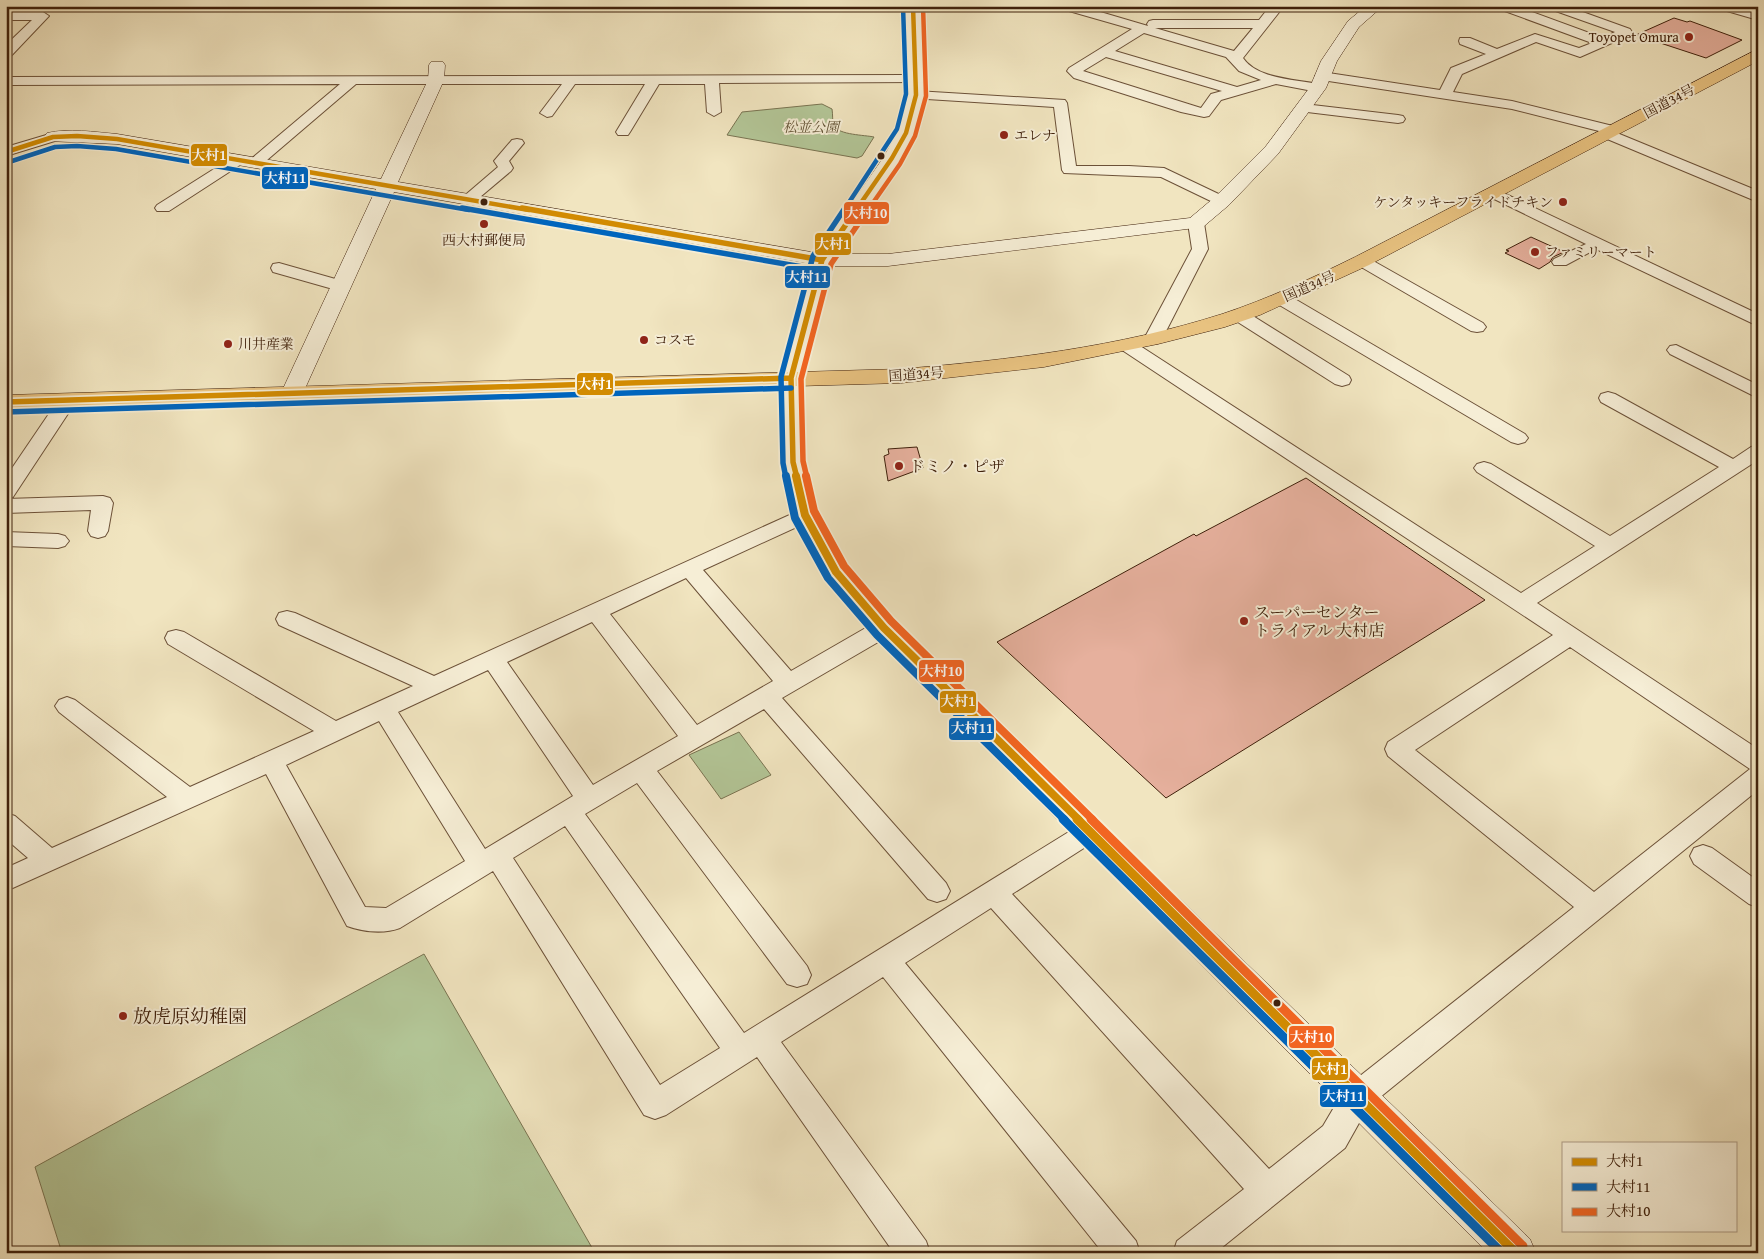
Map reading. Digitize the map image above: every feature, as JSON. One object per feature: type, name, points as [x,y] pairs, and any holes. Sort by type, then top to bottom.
[{"type":"highway","name":"国道34号","points":[[6,402],[901,376],[987,369],[1064,358],[1128,346],[1239,315],[1282,299],[1362,261],[1758,54]]},
{"type":"street","points":[[913,6],[916,87],[906,133],[892,158],[822,260],[792,378],[793,462],[805,515],[836,572],[884,628],[1516,1253]]},
{"type":"street","points":[[1066,6],[1237,56],[1244,68],[1276,80],[1320,82],[1445,94],[1512,105],[1609,132],[1758,197]]},
{"type":"street","points":[[1237,56],[1278,6]]},
{"type":"street","points":[[6,152],[53,137],[77,136],[117,139],[822,260],[888,260],[1196,223],[1222,201],[1272,150],[1304,108],[1353,24],[1376,6]]},
{"type":"street","points":[[1508,6],[1506,7],[1603,42]]},
{"type":"street","points":[[1445,94],[1456,71],[1535,38],[1580,53],[1626,32],[1554,6]]},
{"type":"street","points":[[1724,6],[1758,16]]},
{"type":"street","points":[[6,16],[43,16],[6,53]]},
{"type":"street","points":[[1126,24],[1262,24]]},
{"type":"street","points":[[1143,28],[1074,71],[1088,78],[1204,113],[1216,97],[1276,80]]},
{"type":"street","points":[[1465,41],[1496,53]]},
{"type":"street","points":[[1509,48],[1526,55]]},
{"type":"street","points":[[1106,52],[1237,91]]},
{"type":"street","points":[[6,81],[353,80],[436,72],[570,80],[712,79],[916,87],[1060,103],[1069,170],[1129,170],[1164,173],[1222,201]]},
{"type":"street","points":[[292,393],[436,72]]},
{"type":"street","points":[[623,132],[655,79]]},
{"type":"street","points":[[712,79],[714,112]]},
{"type":"street","points":[[162,208],[246,161],[353,80]]},
{"type":"street","points":[[547,113],[570,80]]},
{"type":"street","points":[[1304,108],[1398,119]]},
{"type":"street","points":[[468,200],[506,168],[501,161],[517,143]]},
{"type":"street","points":[[1488,195],[1596,252],[1560,262]]},
{"type":"street","points":[[1488,195],[1758,321]]},
{"type":"street","points":[[1153,339],[1200,249],[1196,223]]},
{"type":"street","points":[[1362,261],[1477,327]]},
{"type":"street","points":[[279,268],[340,286]]},
{"type":"street","points":[[1282,299],[1518,438]]},
{"type":"street","points":[[1712,306],[1758,328]]},
{"type":"street","points":[[1239,315],[1342,380]]},
{"type":"street","points":[[1128,346],[1521,603],[1758,762]]},
{"type":"street","points":[[1676,350],[1758,392]]},
{"type":"street","points":[[1608,398],[1733,467]]},
{"type":"street","points":[[6,492],[68,400]]},
{"type":"street","points":[[1521,603],[1758,451]]},
{"type":"street","points":[[1484,468],[1611,546]]},
{"type":"street","points":[[6,506],[103,503],[98,531]]},
{"type":"street","points":[[6,880],[188,799],[805,515]]},
{"type":"street","points":[[6,539],[58,541]]},
{"type":"street","points":[[690,569],[788,683]]},
{"type":"street","points":[[596,611],[694,739]]},
{"type":"street","points":[[286,619],[433,685]]},
{"type":"street","points":[[271,760],[357,918],[390,920],[579,806],[884,628]]},
{"type":"street","points":[[1570,636],[1397,749],[1593,907]]},
{"type":"street","points":[[176,638],[334,731]]},
{"type":"street","points":[[492,658],[579,806],[751,1044],[914,1253]]},
{"type":"street","points":[[766,696],[937,891]]},
{"type":"street","points":[[67,706],[188,799]]},
{"type":"street","points":[[383,708],[489,860],[654,1105],[1089,832]]},
{"type":"street","points":[[642,769],[797,975]]},
{"type":"street","points":[[1189,1253],[1334,1136],[1357,1097],[1758,776]]},
{"type":"street","points":[[6,823],[49,861]]},
{"type":"street","points":[[1703,856],[1758,896]]},
{"type":"street","points":[[993,892],[1267,1190]]},
{"type":"street","points":[[886,960],[1124,1253]]},
{"type":"green space","name":"松並公園","points":[[822,104],[832,109],[833,124],[837,129],[846,133],[874,137],[862,156],[857,158],[727,135],[742,112]]},
{"type":"green space","points":[[739,732],[771,775],[721,799],[689,755]]},
{"type":"green space","points":[[424,954],[595,1253],[62,1253],[35,1167]]},
{"type":"building","name":"Toyopet Omura","points":[[1674,18],[1687,22],[1690,21],[1742,40],[1706,58],[1636,35]]},
{"type":"building","name":"ファミリーマート","points":[[1531,237],[1564,252],[1553,257],[1550,262],[1539,269],[1505,253],[1509,251],[1506,250]]},
{"type":"building","name":"ドミノ・ピザ","points":[[917,447],[923,468],[888,481],[884,456],[889,454],[888,449]]},
{"type":"building","name":"スーパーセンター トライアル 大村店","points":[[1306,478],[1485,600],[1166,798],[997,642],[1194,534],[1196,536]]},
{"type":"transit line","name":"大村11","points":[[903,6],[906,94],[897,129],[883,153],[813,256],[781,377],[783,463],[795,518],[828,578],[877,635],[1502,1253]]},
{"type":"transit line","name":"大村1","points":[[913,6],[916,95],[906,133],[892,158],[822,260],[791,378],[793,462],[805,515],[836,572],[884,628],[1516,1253]]},
{"type":"transit line","name":"大村10","points":[[923,6],[926,96],[915,136],[900,164],[831,264],[801,379],[803,461],[814,511],[844,566],[891,621],[1523,1246]]},
{"type":"transit line","name":"大村1","points":[[6,152],[53,137],[77,136],[117,139],[822,260]]},
{"type":"transit line","name":"大村11","points":[[9,162],[55,147],[77,146],[116,149],[820,270]]},
{"type":"transit line","name":"大村1","points":[[6,402],[791,378]]},
{"type":"transit line","name":"大村11","points":[[6,412],[791,388]]},
{"type":"place","name":"Toyopet Omura","points":[[1689,37]]},
{"type":"place","name":"エレナ","points":[[1004,135]]},
{"type":"place","name":"ケンタッキーフライドチキン","points":[[1563,202]]},
{"type":"place","name":"西大村郵便局","points":[[484,224]]},
{"type":"place","name":"ファミリーマート","points":[[1535,252]]},
{"type":"place","name":"コスモ","points":[[644,340]]},
{"type":"place","name":"川井産業","points":[[228,344]]},
{"type":"place","name":"ドミノ・ピザ","points":[[899,466]]},
{"type":"place","name":"スーパーセンター トライアル 大村店","points":[[1244,621]]},
{"type":"place","name":"放虎原幼稚園","points":[[123,1016]]}]
